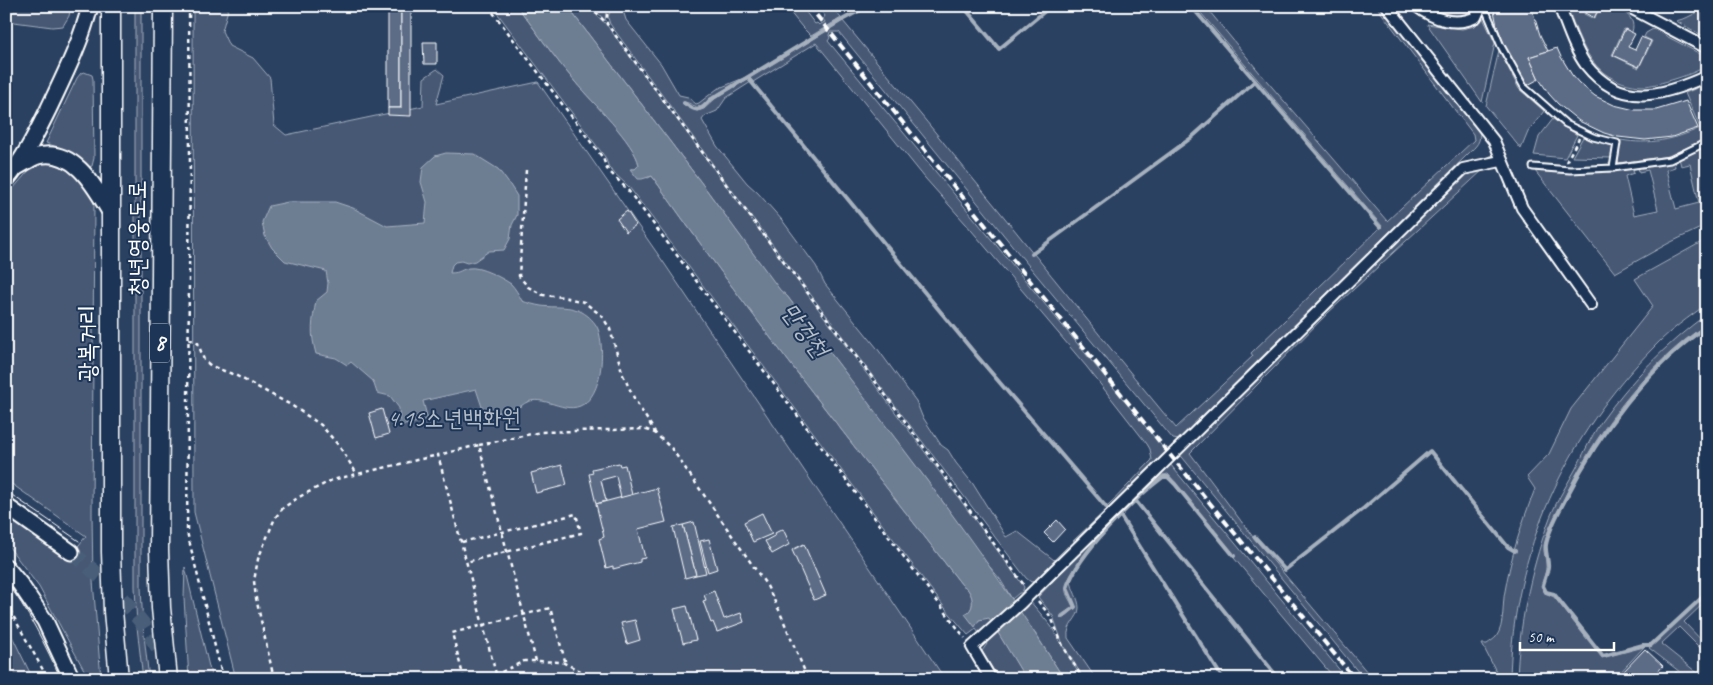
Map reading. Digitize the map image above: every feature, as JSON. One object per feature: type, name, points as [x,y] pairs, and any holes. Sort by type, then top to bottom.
[{"type":"highway","name":"광복거리","points":[[111,6],[111,552],[113,611],[119,679]]},
{"type":"highway","name":"청년영웅도로","points":[[163,6],[159,550],[160,608],[168,679]]},
{"type":"main road","points":[[6,180],[17,167],[41,124],[77,48],[90,6]]},
{"type":"main road","points":[[17,167],[38,156],[56,156],[73,163],[90,178],[110,212]]},
{"type":"main road","points":[[6,506],[71,552]]},
{"type":"main road","points":[[6,567],[20,584],[45,622],[72,679]]},
{"type":"street","points":[[1387,6],[1494,141],[1522,208],[1591,305]]},
{"type":"street","points":[[1416,6],[1426,13],[1443,20],[1459,22],[1476,17],[1483,6]]},
{"type":"street","points":[[1559,6],[1586,65],[1608,85],[1623,93],[1639,96],[1659,94],[1707,76]]},
{"type":"street","points":[[1628,6],[1707,48]]},
{"type":"street","points":[[991,679],[975,644],[1021,603],[1463,169],[1501,160]]},
{"type":"lane","points":[[1483,6],[1501,46],[1524,87],[1566,124],[1605,141],[1617,143],[1613,168]]},
{"type":"lane","points":[[1533,167],[1562,170],[1601,170],[1670,160],[1707,142]]},
{"type":"path","points":[[189,6],[187,532],[223,679]]},
{"type":"path","points":[[488,6],[603,158],[607,169],[627,189],[954,624],[975,644]]},
{"type":"path","points":[[590,6],[607,24],[1023,583],[1051,617],[1063,646],[1083,679]]},
{"type":"path","points":[[607,24],[609,6]]},
{"type":"path","points":[[1699,8],[1707,12]]},
{"type":"path","points":[[1562,170],[1582,132]]},
{"type":"path","points":[[526,170],[519,276],[528,287],[543,295],[563,296],[584,302],[602,316],[610,329],[627,384],[635,400],[656,433],[672,449],[767,586],[808,679]]},
{"type":"path","points":[[189,339],[198,344],[204,360],[211,366],[235,375],[321,425],[340,446],[357,474]]},
{"type":"path","points":[[274,679],[256,598],[254,580],[258,559],[275,518],[283,508],[299,497],[332,480],[541,432],[644,429],[656,433]]},
{"type":"path","points":[[480,445],[536,661]]},
{"type":"path","points":[[438,455],[496,674]]},
{"type":"path","points":[[461,543],[576,514],[581,533],[466,562]]},
{"type":"path","points":[[6,603],[48,679]]},
{"type":"path","points":[[464,679],[452,633],[550,608],[566,664]]},
{"type":"path","points":[[487,679],[524,661],[536,661],[562,662],[597,679]]},
{"type":"green space","points":[[6,6],[71,6],[69,16],[63,26],[52,27],[6,21]]},
{"type":"green space","points":[[135,6],[141,6],[141,587],[149,679],[143,679],[135,587]]},
{"type":"green space","name":"4.15소년백화원","points":[[193,6],[229,6],[222,31],[229,46],[253,58],[270,78],[274,125],[286,135],[423,106],[424,78],[437,69],[444,75],[436,104],[538,82],[664,263],[945,679],[236,679],[194,512]]},
{"type":"green space","points":[[492,6],[517,6],[568,74],[612,122],[636,156],[639,165],[635,169],[631,169],[648,178],[652,176],[765,331],[962,585],[969,590],[972,603],[971,608],[965,614],[979,620],[989,617],[1026,679],[999,679],[982,651],[987,644],[976,629],[968,635],[945,608],[629,187],[609,168],[605,157]]},
{"type":"green space","points":[[567,6],[588,6],[606,24],[919,443],[1022,584],[1024,587],[1022,593],[1019,593],[1012,599],[1000,579],[979,554],[943,502],[787,296],[780,291],[703,185]]},
{"type":"green space","points":[[592,6],[607,6],[605,21]]},
{"type":"green space","points":[[611,6],[627,6],[623,10],[626,20],[661,64],[679,95],[688,97],[696,104],[717,89],[746,77],[709,99],[704,106],[698,107],[683,102],[683,104],[697,111],[704,109],[716,98],[748,79],[751,82],[726,98],[717,111],[705,116],[702,120],[717,146],[747,183],[782,220],[816,266],[825,284],[877,348],[916,401],[922,416],[941,445],[948,450],[973,484],[1006,537],[1017,531],[1054,560],[1068,546],[1069,550],[1036,581],[1031,582],[1026,578],[745,208],[610,24],[608,18]]},
{"type":"green space","points":[[785,6],[801,6],[815,24],[819,25],[825,22],[823,19],[825,16],[817,6],[831,6],[841,18],[811,36]]},
{"type":"green space","points":[[1195,6],[1205,6],[1387,221],[1474,140],[1473,134],[1376,6],[1381,6],[1479,130],[1480,138],[1474,149],[1179,440],[1173,439],[1024,260],[839,32],[830,32],[829,35],[828,41],[1165,450],[1164,456],[1077,541],[1073,541],[1107,509],[1152,460],[1147,444],[1086,366],[925,178],[816,43],[753,82],[750,78],[843,21],[1176,428],[1253,356],[1251,353],[1382,226]]},
{"type":"green space","points":[[1427,6],[1473,6],[1464,14],[1452,15]]},
{"type":"green space","points":[[1567,6],[1587,6],[1584,14],[1594,19],[1601,6],[1619,9],[1629,16],[1632,20],[1632,32],[1624,29],[1612,55],[1639,68],[1652,41],[1644,37],[1646,33],[1653,29],[1704,56],[1707,58],[1706,64],[1701,69],[1666,82],[1644,86],[1618,81],[1604,73],[1591,59],[1581,42]]},
{"type":"green space","points":[[1700,11],[1707,15],[1707,38],[1676,21]]},
{"type":"green space","points":[[1483,18],[1495,43],[1482,102],[1427,24],[1462,29],[1475,26]]},
{"type":"green space","points":[[1499,50],[1519,89],[1544,111],[1528,132],[1521,149],[1486,106]]},
{"type":"green space","points":[[84,72],[92,75],[93,79],[94,158],[92,166],[89,167],[70,152],[46,143],[77,78]]},
{"type":"green space","points":[[1707,84],[1707,138],[1669,156],[1618,163],[1621,140],[1651,142],[1681,136],[1700,128],[1685,93]]},
{"type":"green space","points":[[1553,119],[1577,135],[1565,158],[1534,155],[1539,137]]},
{"type":"green space","points":[[1583,137],[1613,146],[1611,158],[1572,157]]},
{"type":"green space","points":[[1707,145],[1707,225],[1669,243],[1615,273],[1535,171],[1584,172],[1632,169],[1634,173],[1625,176],[1634,215],[1658,210],[1648,170],[1639,172],[1638,167],[1674,161],[1675,167],[1666,170],[1676,209],[1699,203],[1690,164],[1681,166],[1679,158]]},
{"type":"green space","points":[[1492,155],[1497,157],[1328,313],[1190,453],[1253,537],[1373,679],[1364,679],[1178,452],[1269,361],[1482,161]]},
{"type":"green space","points":[[44,160],[59,163],[76,175],[93,194],[94,202],[92,514],[93,581],[101,679],[89,679],[39,587],[6,543],[6,516],[68,559],[86,536],[6,480],[6,197],[36,162]]},
{"type":"green space","points":[[1707,239],[1707,304],[1679,324],[1660,341],[1622,382],[1594,419],[1570,458],[1550,499],[1533,541],[1521,586],[1513,632],[1510,679],[1500,679],[1482,644],[1487,644],[1495,638],[1501,627],[1510,565],[1535,489],[1527,477],[1549,454],[1571,409],[1653,306],[1635,279]]},
{"type":"green space","points":[[1707,314],[1707,324],[1684,341],[1642,381],[1605,428],[1575,478],[1547,534],[1544,545],[1546,567],[1541,586],[1545,593],[1554,597],[1602,658],[1644,647],[1614,679],[1517,679],[1520,639],[1526,600],[1550,516],[1556,503],[1593,434],[1612,407],[1636,378],[1663,351]]},
{"type":"green space","points":[[1170,464],[1347,679],[1335,679],[1234,558],[1233,553],[1168,474],[1162,475],[1152,483],[1108,527],[1080,561],[1066,585],[1067,594],[1073,607],[1061,615],[1061,617],[1064,618],[1075,608],[1068,589],[1071,580],[1079,608],[1069,629],[1068,638],[1096,679],[1084,679],[1063,645],[1053,616],[1038,597],[1108,523]]},
{"type":"green space","points":[[185,567],[212,679],[189,679],[184,598]]},
{"type":"green space","points":[[1707,594],[1707,600],[1684,622],[1707,646],[1707,655],[1679,627],[1661,644],[1705,679],[1689,679],[1649,648]]},
{"type":"green space","points":[[1029,600],[1051,626],[1082,679],[1064,679],[1018,610]]},
{"type":"green space","points":[[6,627],[33,679],[8,679],[6,673]]},
{"type":"water","name":"만겅천","points":[[517,6],[567,6],[780,290],[787,296],[930,484],[999,580],[1064,679],[1026,679],[989,618],[979,620],[975,627],[965,614],[969,612],[972,604],[969,591],[962,585],[765,331],[652,176],[638,179],[630,169],[635,169],[639,165],[630,145],[612,122],[568,74]]},
{"type":"water","points":[[446,153],[474,154],[498,169],[517,196],[517,215],[512,225],[510,239],[504,250],[489,251],[475,261],[467,263],[455,262],[450,273],[469,268],[485,271],[511,284],[522,301],[541,306],[572,308],[592,319],[600,337],[600,371],[594,393],[588,401],[580,406],[573,408],[565,407],[535,400],[485,416],[476,389],[423,401],[428,420],[400,426],[399,408],[390,396],[377,393],[373,381],[351,362],[347,365],[336,358],[316,354],[312,333],[313,322],[316,301],[327,292],[326,271],[285,261],[272,248],[265,236],[262,222],[269,206],[288,202],[335,202],[353,208],[387,226],[425,223],[427,202],[421,182],[423,167],[435,156]]},
{"type":"building","points":[[388,6],[401,6],[401,108],[388,108]]},
{"type":"building","points":[[401,6],[411,6],[411,116],[388,115],[388,108],[401,108]]},
{"type":"building","points":[[1493,6],[1531,6],[1540,35],[1548,51],[1529,57],[1539,79],[1526,86],[1504,44],[1497,26]]},
{"type":"building","points":[[1588,6],[1599,8],[1594,18],[1585,13]]},
{"type":"building","points":[[1671,6],[1685,6],[1675,9]]},
{"type":"building","points":[[1625,29],[1635,34],[1628,47],[1635,50],[1641,37],[1651,41],[1639,67],[1613,55]]},
{"type":"building","points":[[423,42],[437,42],[437,64],[424,64]]},
{"type":"building","points":[[1557,48],[1572,75],[1595,96],[1614,105],[1635,110],[1656,110],[1686,101],[1698,128],[1672,137],[1645,140],[1618,137],[1604,133],[1579,121],[1549,94],[1539,79],[1529,57]]},
{"type":"building","points":[[627,211],[636,225],[626,232],[617,219]]},
{"type":"building","points":[[382,409],[389,434],[376,438],[369,413]]},
{"type":"building","points":[[619,463],[620,466],[625,465],[632,495],[621,498],[616,476],[601,480],[606,501],[596,504],[589,474],[593,473],[592,469]]},
{"type":"building","points":[[562,465],[567,485],[536,493],[531,473]]},
{"type":"building","points":[[657,488],[666,522],[638,529],[645,558],[640,559],[640,562],[613,569],[613,566],[606,568],[599,539],[604,537],[596,504]]},
{"type":"building","points":[[762,513],[772,534],[753,542],[744,522]]},
{"type":"building","points":[[1057,520],[1065,529],[1053,542],[1044,533]]},
{"type":"building","points":[[694,522],[706,573],[696,575],[683,525]]},
{"type":"building","points":[[683,525],[696,575],[685,578],[673,527]]},
{"type":"building","points":[[783,529],[790,544],[772,554],[765,541]]},
{"type":"building","points":[[709,539],[717,569],[708,572],[700,541]]},
{"type":"building","points":[[804,544],[826,595],[814,600],[792,550]]},
{"type":"building","points":[[714,591],[724,619],[741,613],[744,622],[717,632],[713,622],[711,623],[703,601],[706,600],[704,595]]},
{"type":"building","points":[[687,606],[696,640],[683,643],[674,609]]},
{"type":"building","points":[[635,620],[640,640],[627,644],[621,623]]},
{"type":"building","points":[[1645,649],[1663,666],[1651,679],[1624,679],[1621,674]]},
{"type":"building","points":[[1676,672],[1685,679],[1671,679]]},
{"type":"waterway","points":[[684,103],[692,108],[701,109],[710,100],[868,6]]},
{"type":"waterway","points":[[963,6],[999,49],[1051,6]]},
{"type":"waterway","points":[[1191,6],[1380,227]]},
{"type":"waterway","points":[[748,78],[977,356],[1106,507]]},
{"type":"waterway","points":[[1032,254],[1191,138],[1255,81]]},
{"type":"waterway","points":[[1707,326],[1664,361],[1645,381],[1627,402],[1594,448],[1549,532],[1546,548],[1548,568],[1543,586],[1546,592],[1554,594],[1603,656],[1643,645],[1651,645],[1707,593]]},
{"type":"waterway","points":[[1255,537],[1285,570],[1364,508],[1430,451],[1508,547],[1515,551]]},
{"type":"waterway","points":[[1062,617],[1075,607],[1067,588],[1073,574],[1083,559],[1108,528],[1137,499],[1163,477],[1168,477],[1175,484],[1234,556]]},
{"type":"waterway","points":[[1135,500],[1279,679]]},
{"type":"waterway","points":[[1120,515],[1223,679]]},
{"type":"tunnel","points":[[71,552],[114,588],[143,624],[166,660]]},
{"type":"tram line","points":[[6,491],[79,541]]},
{"type":"tram line","points":[[6,582],[29,616],[61,679]]},
{"type":"railway","points":[[809,6],[1171,456],[1355,679]]}]
